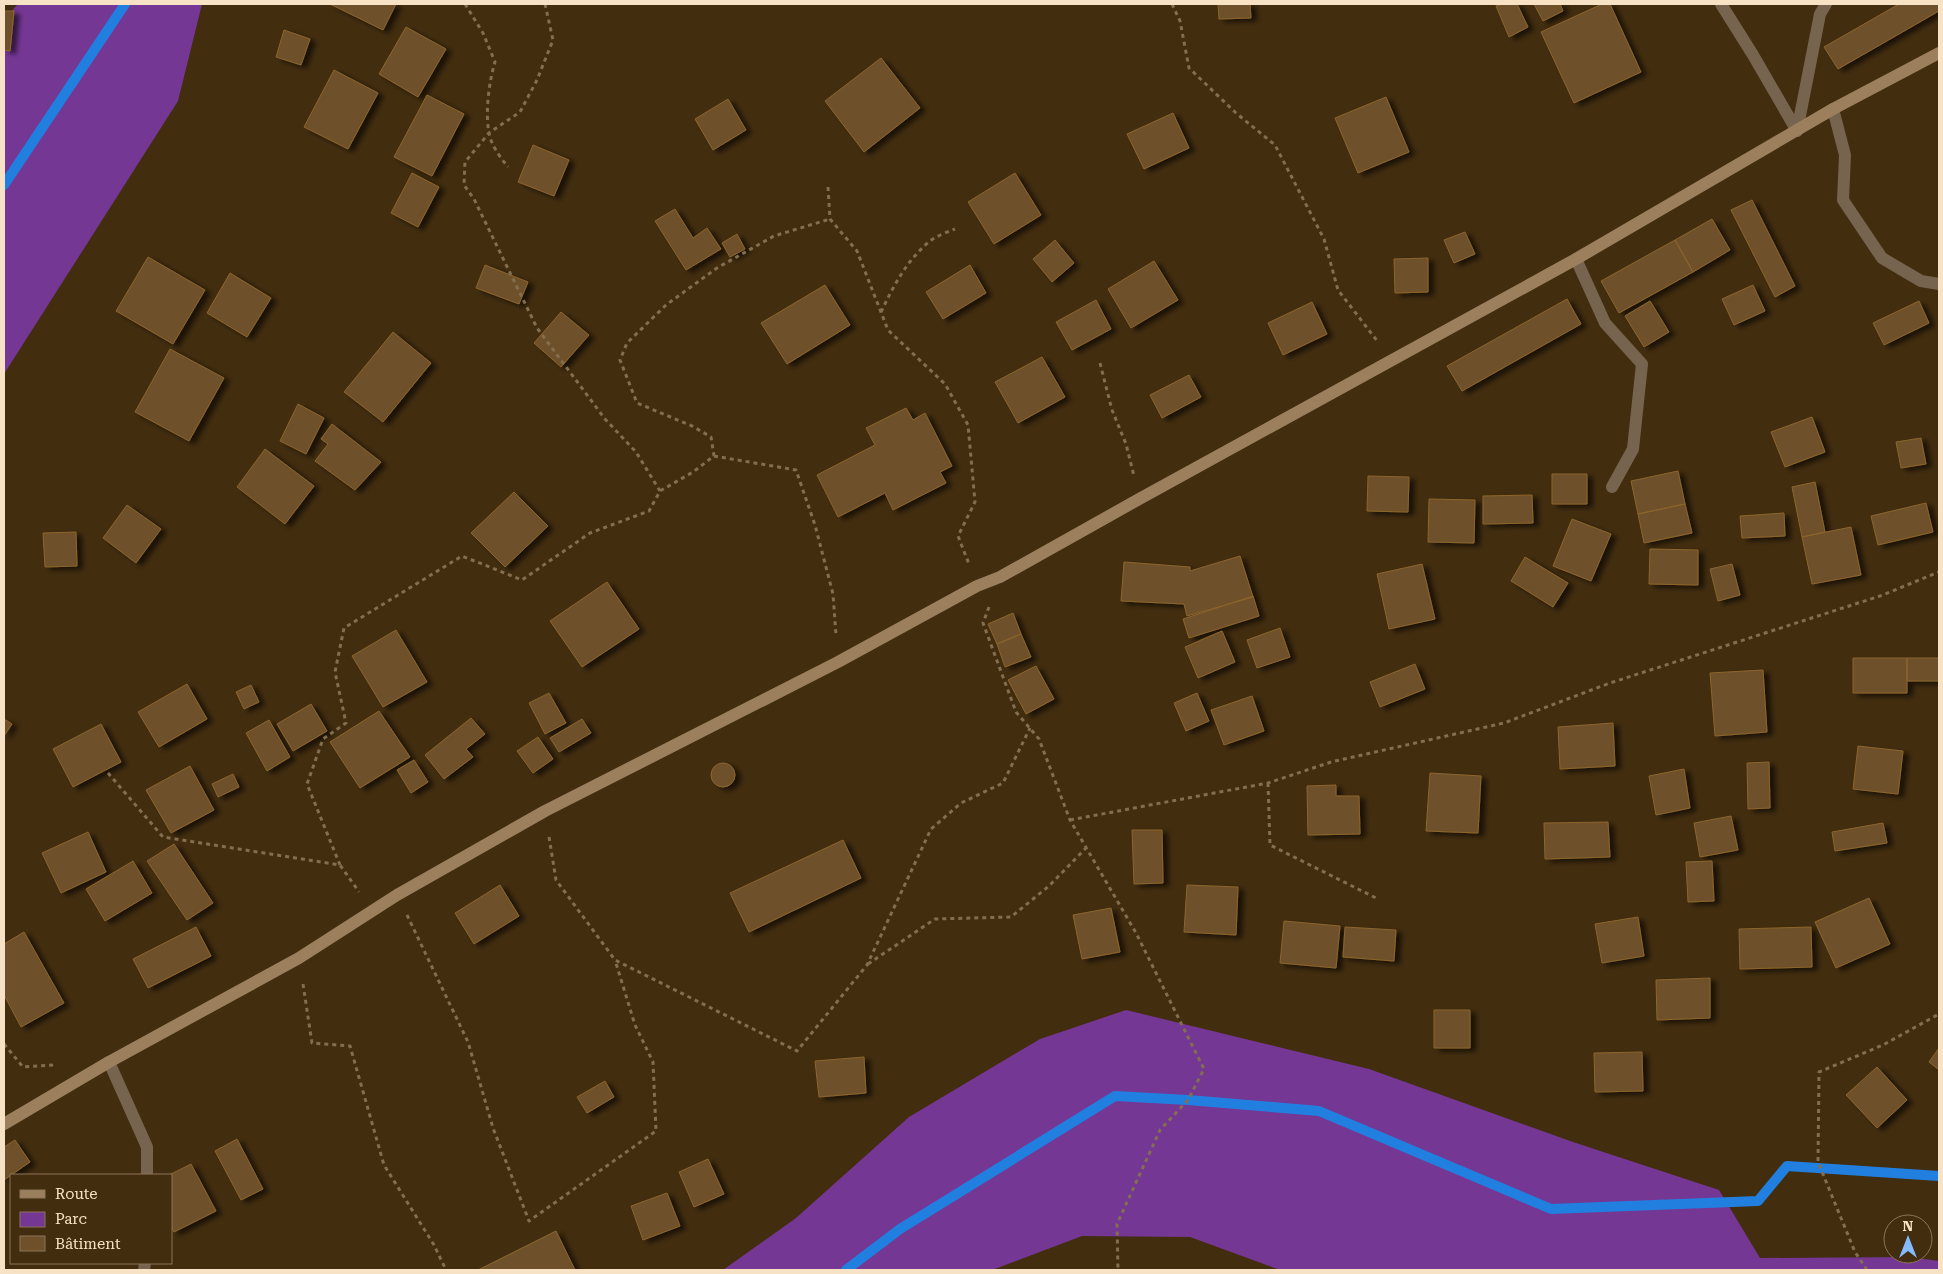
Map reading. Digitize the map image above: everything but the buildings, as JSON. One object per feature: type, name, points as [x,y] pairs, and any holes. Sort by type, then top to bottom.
[{"type":"street","points":[[1721,4],[1797,131]]},
{"type":"street","points":[[1797,131],[1820,14],[1826,4]]},
{"type":"street","points":[[4,1124],[109,1062],[299,958],[397,894],[545,811],[838,662],[977,586],[1000,577],[1576,259],[1833,109],[1939,53]]},
{"type":"street","points":[[1833,109],[1845,155],[1843,200],[1882,258],[1921,281],[1939,284]]},
{"type":"street","points":[[1576,259],[1605,323],[1642,364],[1633,449],[1612,487]]},
{"type":"street","points":[[109,1062],[147,1147],[147,1174]]},
{"type":"path","points":[[465,4],[482,33],[495,62],[490,78],[489,133],[496,152],[508,167]]},
{"type":"path","points":[[545,4],[553,40],[537,80],[520,112],[489,133],[465,162],[464,185],[474,199],[537,328],[605,419],[636,452],[660,490]]},
{"type":"path","points":[[1172,4],[1180,22],[1189,68],[1236,113],[1275,145],[1324,239],[1338,290],[1392,360]]},
{"type":"path","points":[[828,187],[830,219],[858,251],[888,330],[945,384],[968,425],[975,502],[958,536],[977,586]]},
{"type":"path","points":[[714,456],[711,437],[692,426],[637,403],[620,360],[627,343],[666,305],[717,268],[774,236],[830,219]]},
{"type":"path","points":[[881,312],[897,280],[912,259],[932,240],[955,229]]},
{"type":"path","points":[[1100,363],[1112,410],[1126,444],[1141,498]]},
{"type":"path","points":[[372,911],[340,865],[307,784],[323,740],[346,723],[334,672],[344,628],[462,556],[522,580],[590,533],[649,511],[660,490],[694,472],[714,456],[796,470],[815,525],[833,594],[838,662]]},
{"type":"path","points":[[1070,820],[1268,783],[1331,762],[1504,723],[1610,683],[1880,596],[1939,572]]},
{"type":"path","points":[[1000,577],[983,623],[1016,712],[1039,740],[1070,820],[1136,933],[1204,1069],[1188,1100],[1160,1130],[1117,1224],[1118,1270]]},
{"type":"path","points":[[615,960],[797,1051],[867,964],[931,829],[961,803],[1003,783],[1030,728]]},
{"type":"path","points":[[108,773],[163,837],[340,865]]},
{"type":"path","points":[[1268,783],[1270,845],[1376,898]]},
{"type":"path","points":[[397,894],[468,1042],[493,1128],[530,1221],[656,1131],[653,1062],[636,1025],[615,960],[556,880],[545,811]]},
{"type":"path","points":[[867,964],[935,919],[1011,917],[1048,886],[1086,848]]},
{"type":"path","points":[[299,958],[312,1044],[350,1046],[384,1165],[434,1245],[446,1270]]},
{"type":"path","points":[[1867,1270],[1855,1252],[1818,1162],[1819,1072],[1883,1045],[1939,1014]]},
{"type":"path","points":[[4,1044],[22,1067],[61,1065]]},
{"type":"green space","points":[[18,4],[202,4],[178,101],[4,374],[4,19]]},
{"type":"green space","points":[[1126,1010],[1369,1069],[1573,1142],[1719,1190],[1760,1258],[1883,1257],[1883,1264],[1933,1264],[1933,1260],[1939,1261],[1939,1270],[1280,1270],[1190,1237],[1082,1236],[992,1270],[723,1270],[796,1218],[909,1117],[1040,1039]]},
{"type":"waterway","points":[[4,185],[125,4]]},
{"type":"waterway","points":[[846,1270],[900,1229],[1115,1096],[1319,1111],[1551,1209],[1758,1201],[1787,1166],[1939,1176]]}]
